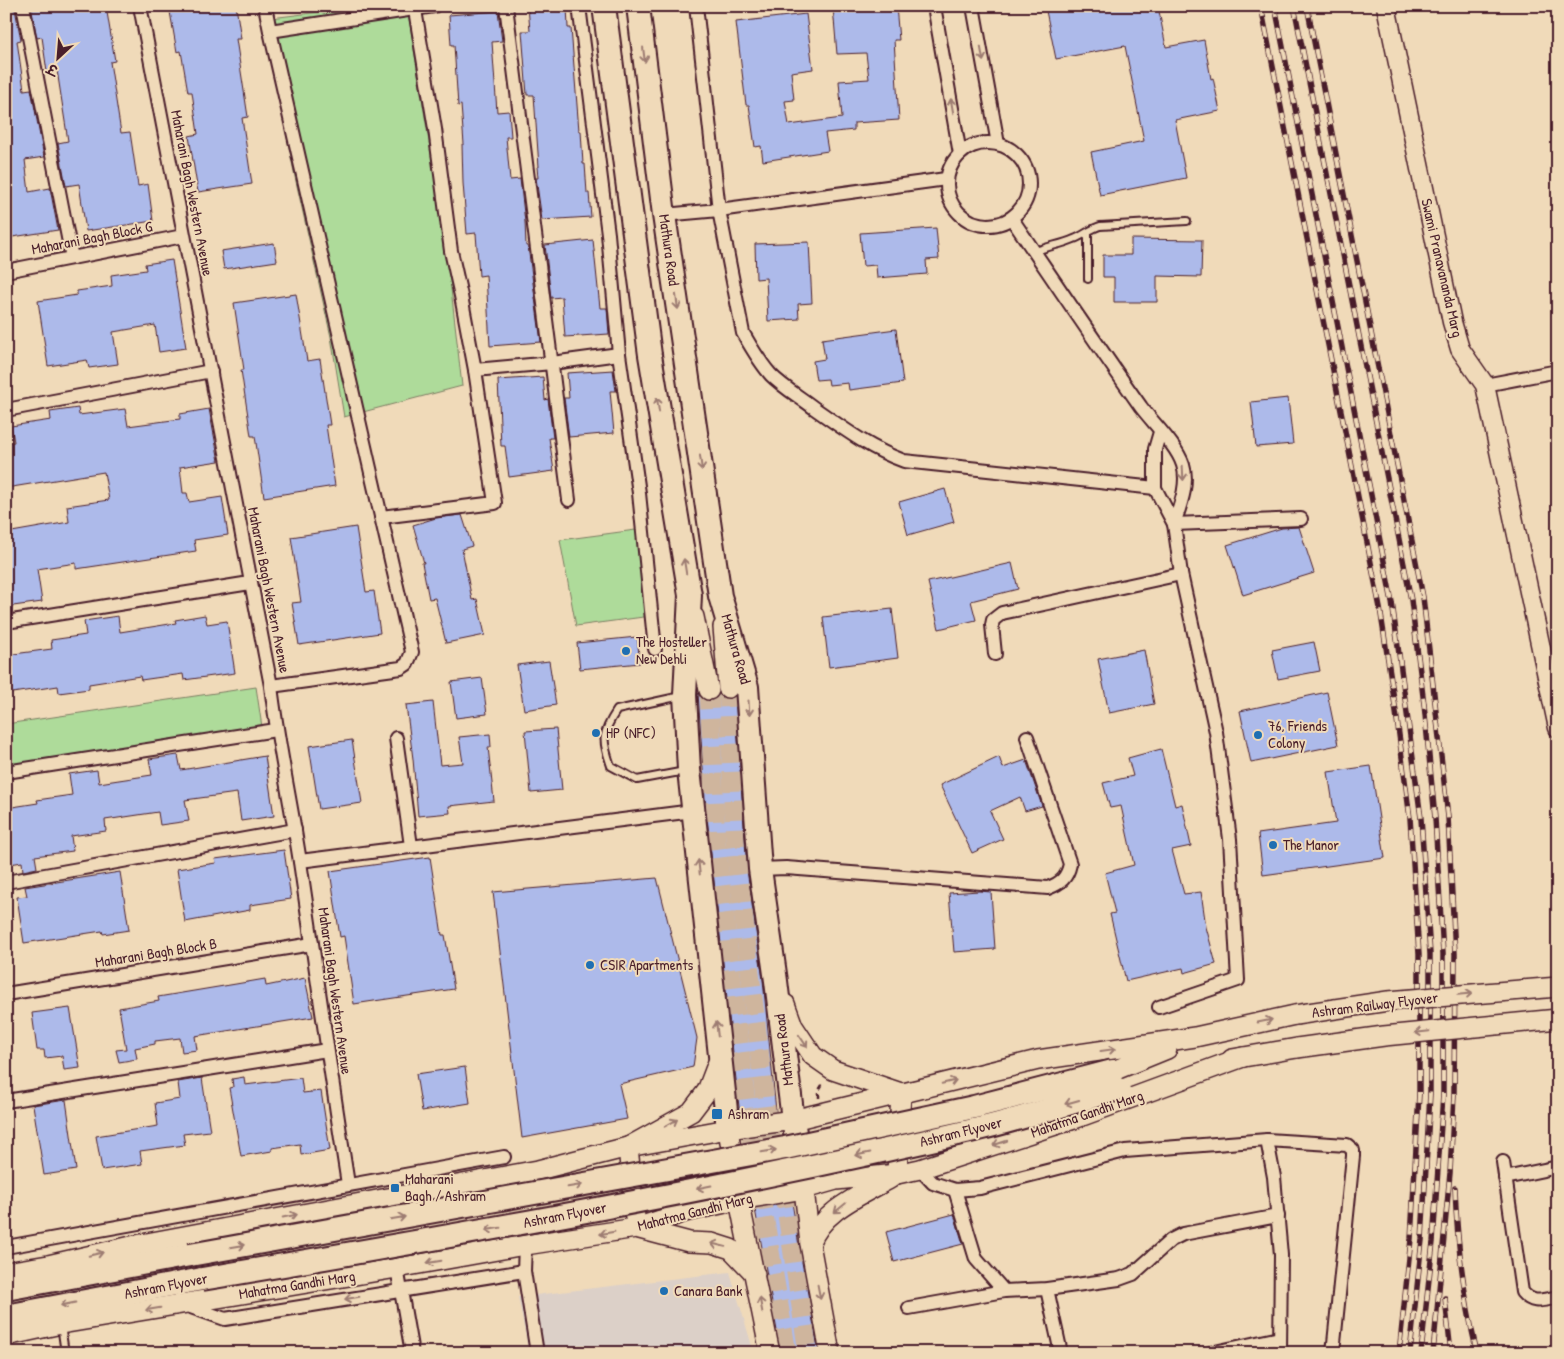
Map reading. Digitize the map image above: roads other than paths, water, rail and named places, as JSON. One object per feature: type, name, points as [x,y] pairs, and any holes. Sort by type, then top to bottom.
[{"type":"highway","points":[[604,6],[650,355],[690,595],[685,695],[689,770],[728,1129]]},
{"type":"highway","name":"Mathura Road","points":[[638,6],[664,215],[720,596],[747,687],[760,869],[804,1189]]},
{"type":"highway","name":"Ashram Flyover","points":[[6,1290],[205,1252],[785,1148],[974,1107],[1115,1080]]},
{"type":"highway","name":"Ashram Flyover","points":[[6,1316],[202,1279],[496,1229],[790,1170],[976,1130],[1115,1080]]},
{"type":"main road","points":[[690,595],[709,690]]},
{"type":"main road","points":[[720,596],[728,688]]},
{"type":"main road","points":[[776,981],[793,1026],[813,1056],[833,1070],[901,1093]]},
{"type":"main road","name":"Ashram Railway Flyover","points":[[1195,1037],[1295,1015],[1388,1001],[1558,987]]},
{"type":"main road","points":[[1243,1057],[1384,1036],[1558,1019]]},
{"type":"main road","points":[[6,1272],[48,1265],[145,1243],[538,1170],[628,1147],[728,1129],[793,1120],[1038,1060],[1195,1037]]},
{"type":"main road","points":[[1115,1080],[1195,1037]]},
{"type":"main road","points":[[628,1147],[691,1112],[707,1091],[720,1057]]},
{"type":"main road","name":"Mahatma Gandhi Marg","points":[[1115,1080],[1243,1057]]},
{"type":"main road","name":"Mahatma Gandhi Marg","points":[[6,1336],[61,1324],[525,1245],[636,1228],[685,1212],[739,1200],[804,1189],[836,1180],[897,1174],[920,1169],[1074,1120],[1243,1057]]},
{"type":"main road","points":[[810,1244],[815,1230],[842,1205],[897,1174],[901,1093]]},
{"type":"main road","points":[[728,1129],[739,1200],[770,1353]]},
{"type":"main road","points":[[628,1147],[636,1228],[689,1242],[712,1243],[731,1249],[755,1274]]},
{"type":"main road","points":[[538,1170],[551,1242]]},
{"type":"main road","name":"Mathura Road","points":[[804,1189],[810,1244],[830,1353]]},
{"type":"street","points":[[23,6],[72,258]]},
{"type":"street","name":"Maharani Bagh Western Avenue","points":[[140,6],[271,686],[276,730],[300,861],[348,1184]]},
{"type":"street","points":[[265,6],[412,652],[407,664],[400,668],[271,686]]},
{"type":"street","points":[[270,31],[434,6]]},
{"type":"street","points":[[506,6],[569,500]]},
{"type":"street","points":[[579,6],[608,234],[619,354],[639,493],[655,649]]},
{"type":"street","points":[[696,6],[719,210],[743,333],[752,349],[771,374],[853,436],[881,453],[904,461],[1155,488]]},
{"type":"street","points":[[934,6],[960,154]]},
{"type":"street","points":[[973,6],[998,144]]},
{"type":"street","name":"Swami Pranavananda Marg","points":[[1386,6],[1452,322],[1460,349],[1485,386],[1558,728]]},
{"type":"street","points":[[381,517],[495,503],[475,370],[451,251],[435,129],[415,10]]},
{"type":"street","points":[[985,142],[998,144],[1013,151],[1018,156],[1024,164],[1029,177],[1028,197],[1022,209],[1012,219],[1001,223],[985,225],[967,220],[956,210],[946,186],[946,179],[951,166],[960,154],[974,145],[985,142]]},
{"type":"street","points":[[664,215],[719,210],[946,179]]},
{"type":"street","points":[[1012,219],[1160,432],[1178,453],[1184,467],[1182,500],[1174,524]]},
{"type":"street","name":"Maharani Bagh Block G","points":[[6,271],[183,236]]},
{"type":"street","points":[[475,370],[552,364],[619,354]]},
{"type":"street","points":[[6,410],[211,371]]},
{"type":"street","points":[[1485,386],[1558,371]]},
{"type":"street","points":[[1159,1006],[1238,980],[1230,839],[1216,732],[1181,574],[1174,524],[1155,488],[1155,449],[1160,432]]},
{"type":"street","points":[[1174,524],[1301,519]]},
{"type":"street","points":[[995,654],[992,625],[993,620],[1002,613],[1181,574]]},
{"type":"street","points":[[6,622],[250,583]]},
{"type":"street","points":[[6,772],[276,730]]},
{"type":"street","points":[[760,869],[786,868],[1048,888],[1060,884],[1068,875],[1070,864],[1027,737]]},
{"type":"street","points":[[396,738],[411,846]]},
{"type":"street","points":[[300,861],[693,811]]},
{"type":"street","points":[[6,882],[295,830]]},
{"type":"street","name":"Maharani Bagh Block B","points":[[6,994],[312,944]]},
{"type":"street","points":[[6,1101],[327,1050]]},
{"type":"street","points":[[920,1169],[933,1183],[955,1190],[980,1188],[1125,1151],[1266,1140],[1347,1145],[1352,1150],[1352,1166],[1333,1353]]},
{"type":"street","points":[[1266,1140],[1274,1177],[1281,1255],[1280,1353]]},
{"type":"street","points":[[6,1247],[504,1157]]},
{"type":"street","points":[[1503,1162],[1522,1292],[1528,1299],[1536,1301],[1558,1297]]},
{"type":"street","points":[[1506,1178],[1558,1167]]},
{"type":"street","points":[[955,1190],[976,1259],[1004,1291]]},
{"type":"street","points":[[909,1308],[1004,1291],[1047,1289],[1119,1279],[1132,1274],[1171,1240],[1183,1234],[1278,1216]]},
{"type":"street","points":[[525,1245],[524,1272],[537,1353]]},
{"type":"street","points":[[397,1268],[412,1353]]},
{"type":"street","points":[[183,1304],[225,1319],[524,1272]]},
{"type":"street","points":[[1047,1289],[1061,1353]]},
{"type":"street","points":[[1210,1353],[1280,1338]]},
{"type":"lane","points":[[1034,252],[1048,246],[1073,240],[1100,226],[1187,221]]},
{"type":"lane","points":[[1088,233],[1088,280]]},
{"type":"lane","points":[[685,695],[617,710],[606,726],[604,745],[611,766],[637,780],[689,770]]},
{"type":"lane","points":[[61,1324],[65,1353]]},
{"type":"tunnel","points":[[728,688],[735,844],[767,1118],[785,1201],[808,1353]]},
{"type":"tunnel","points":[[709,690],[716,842],[748,1120],[787,1353]]},
{"type":"railway","points":[[1261,6],[1380,608],[1410,818],[1419,954],[1419,1094],[1411,1239],[1399,1353]]},
{"type":"railway","points":[[1275,6],[1392,602],[1421,818],[1430,954],[1430,1094],[1422,1240],[1410,1353]]},
{"type":"railway","points":[[1294,6],[1411,600],[1424,704],[1435,818],[1443,954],[1443,1095],[1433,1242],[1421,1353]]},
{"type":"railway","points":[[1307,6],[1423,597],[1448,817],[1455,954],[1454,1095],[1450,1173],[1433,1353]]},
{"type":"railway","points":[[1455,1188],[1457,1230],[1462,1271],[1477,1353]]},
{"type":"railway","points":[[1445,1298],[1451,1353]]},
{"type":"place","name":"The Hosteller New Dehli","points":[[626,651]]},
{"type":"place","name":"HP (NFC)","points":[[596,733]]},
{"type":"place","name":"76, Friends Colony","points":[[1258,735]]},
{"type":"place","name":"The Manor","points":[[1273,845]]},
{"type":"place","name":"CSIR Apartments","points":[[590,965]]},
{"type":"place","name":"Ashram","points":[[717,1114]]},
{"type":"place","name":"Maharani Bagh / Ashram","points":[[395,1188]]},
{"type":"place","name":"Canara Bank","points":[[664,1291]]}]
